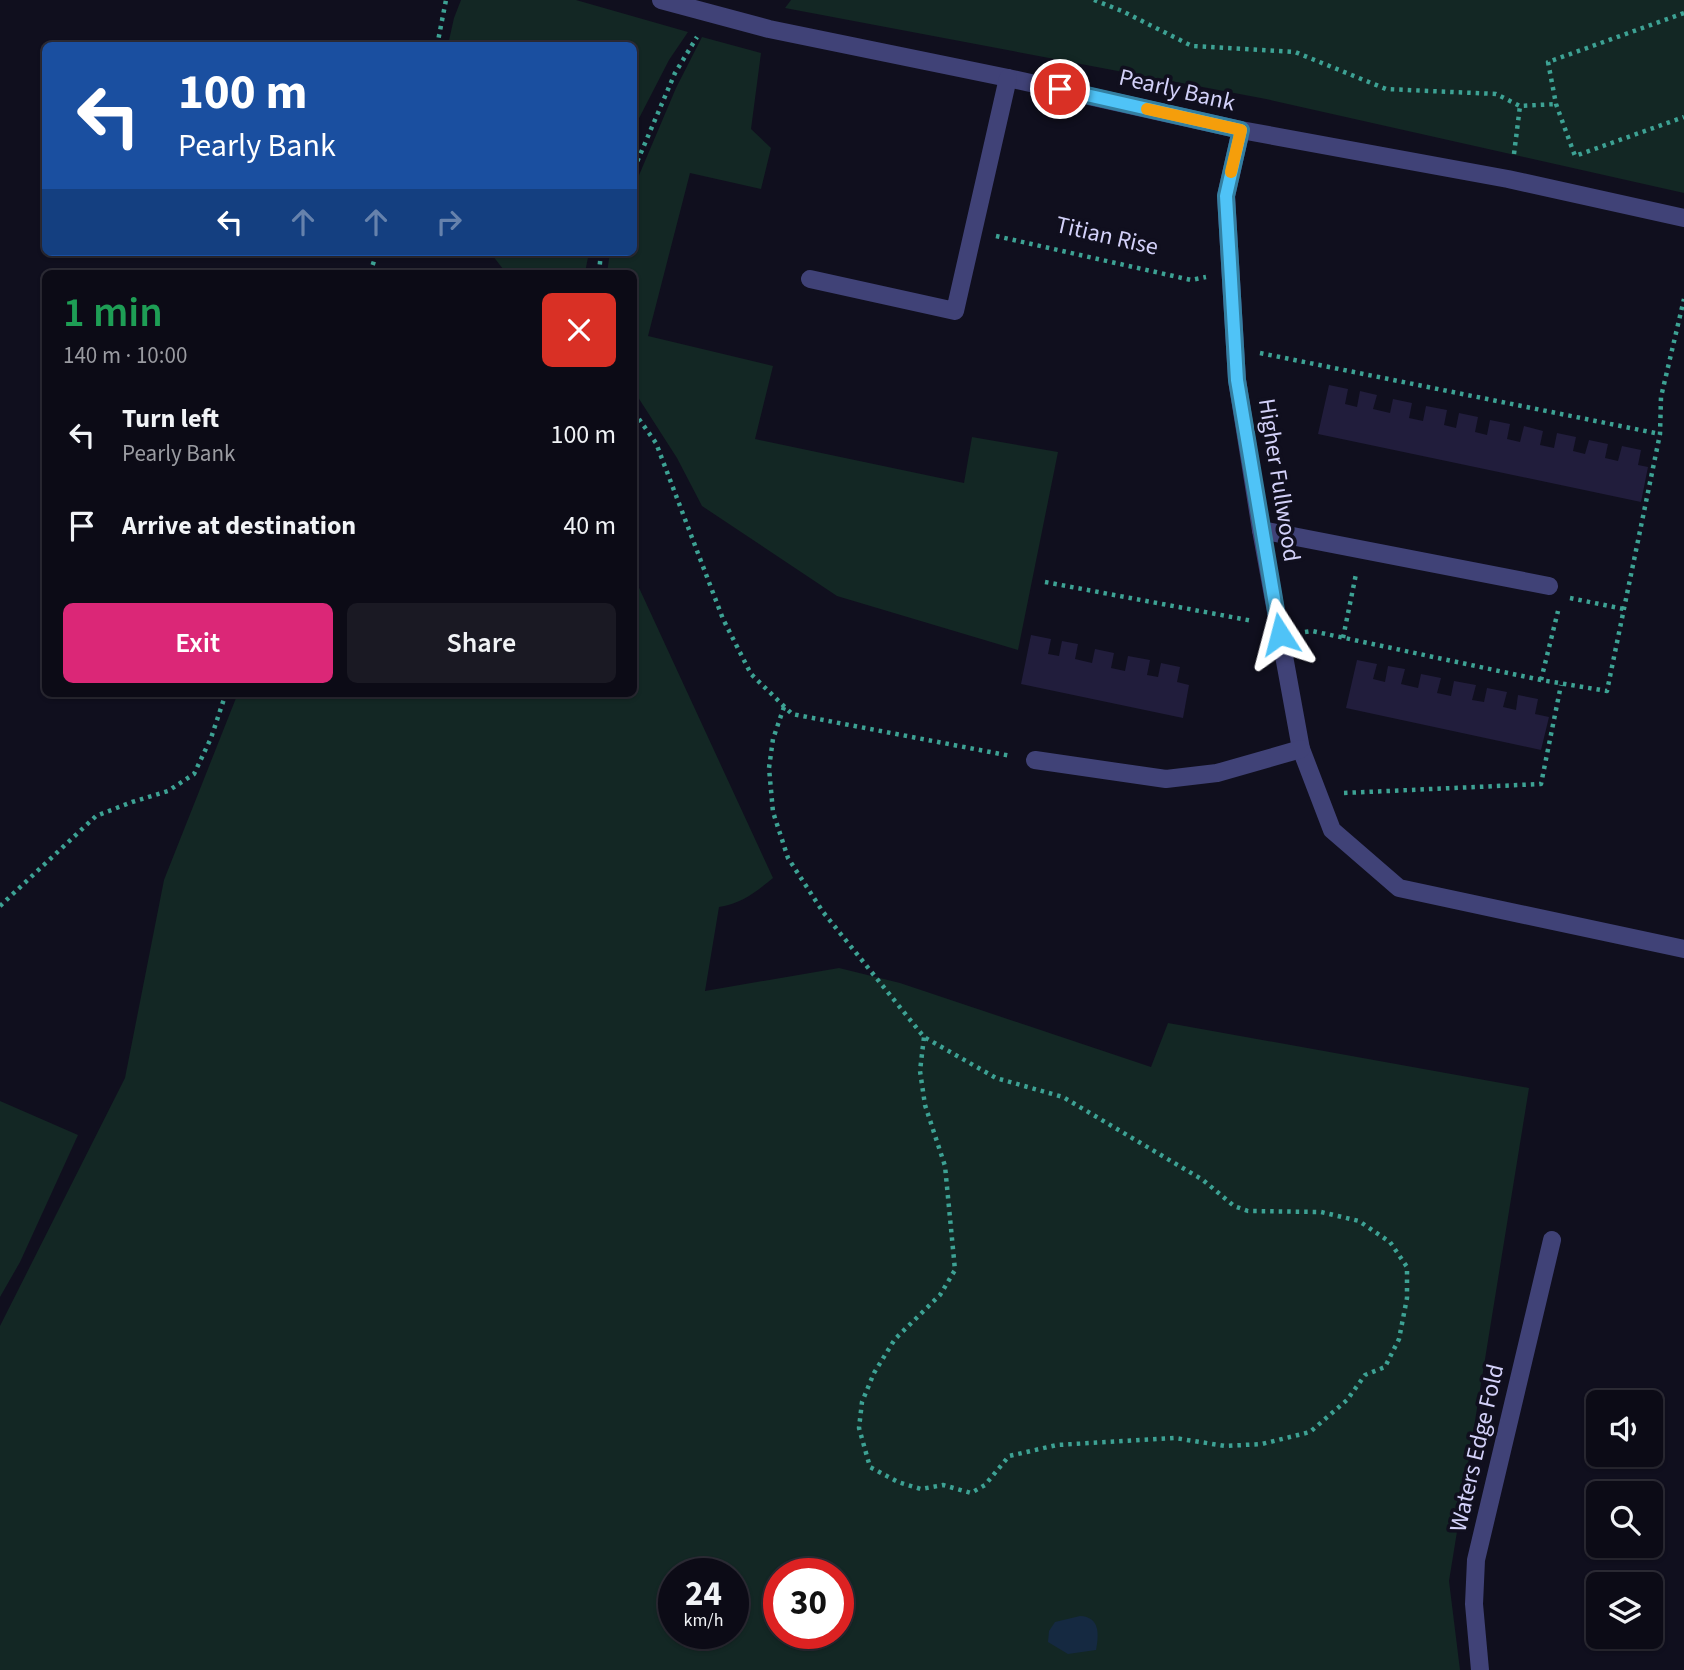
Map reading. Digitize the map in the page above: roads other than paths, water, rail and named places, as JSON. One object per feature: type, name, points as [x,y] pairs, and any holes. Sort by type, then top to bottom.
[{"type":"street","name":"Pearly Bank","points":[[662,0],[769,29],[1241,130],[1508,179],[1684,218]]},
{"type":"street","points":[[810,279],[955,312],[1008,78]]},
{"type":"street","name":"Higher Fullwood","points":[[1241,130],[1226,196],[1237,380],[1301,750],[1332,830],[1399,888],[1684,949]]},
{"type":"street","points":[[1261,530],[1555,591]]},
{"type":"street","points":[[1035,760],[1166,779],[1217,774],[1301,750]]},
{"type":"street","name":"Waters Edge Fold","points":[[1480,1670],[1474,1604],[1476,1560],[1552,1240]]},
{"type":"water","points":[[1080,1616],[1091,1619],[1097,1627],[1096,1650],[1068,1654],[1048,1642],[1049,1631],[1055,1622]]}]
